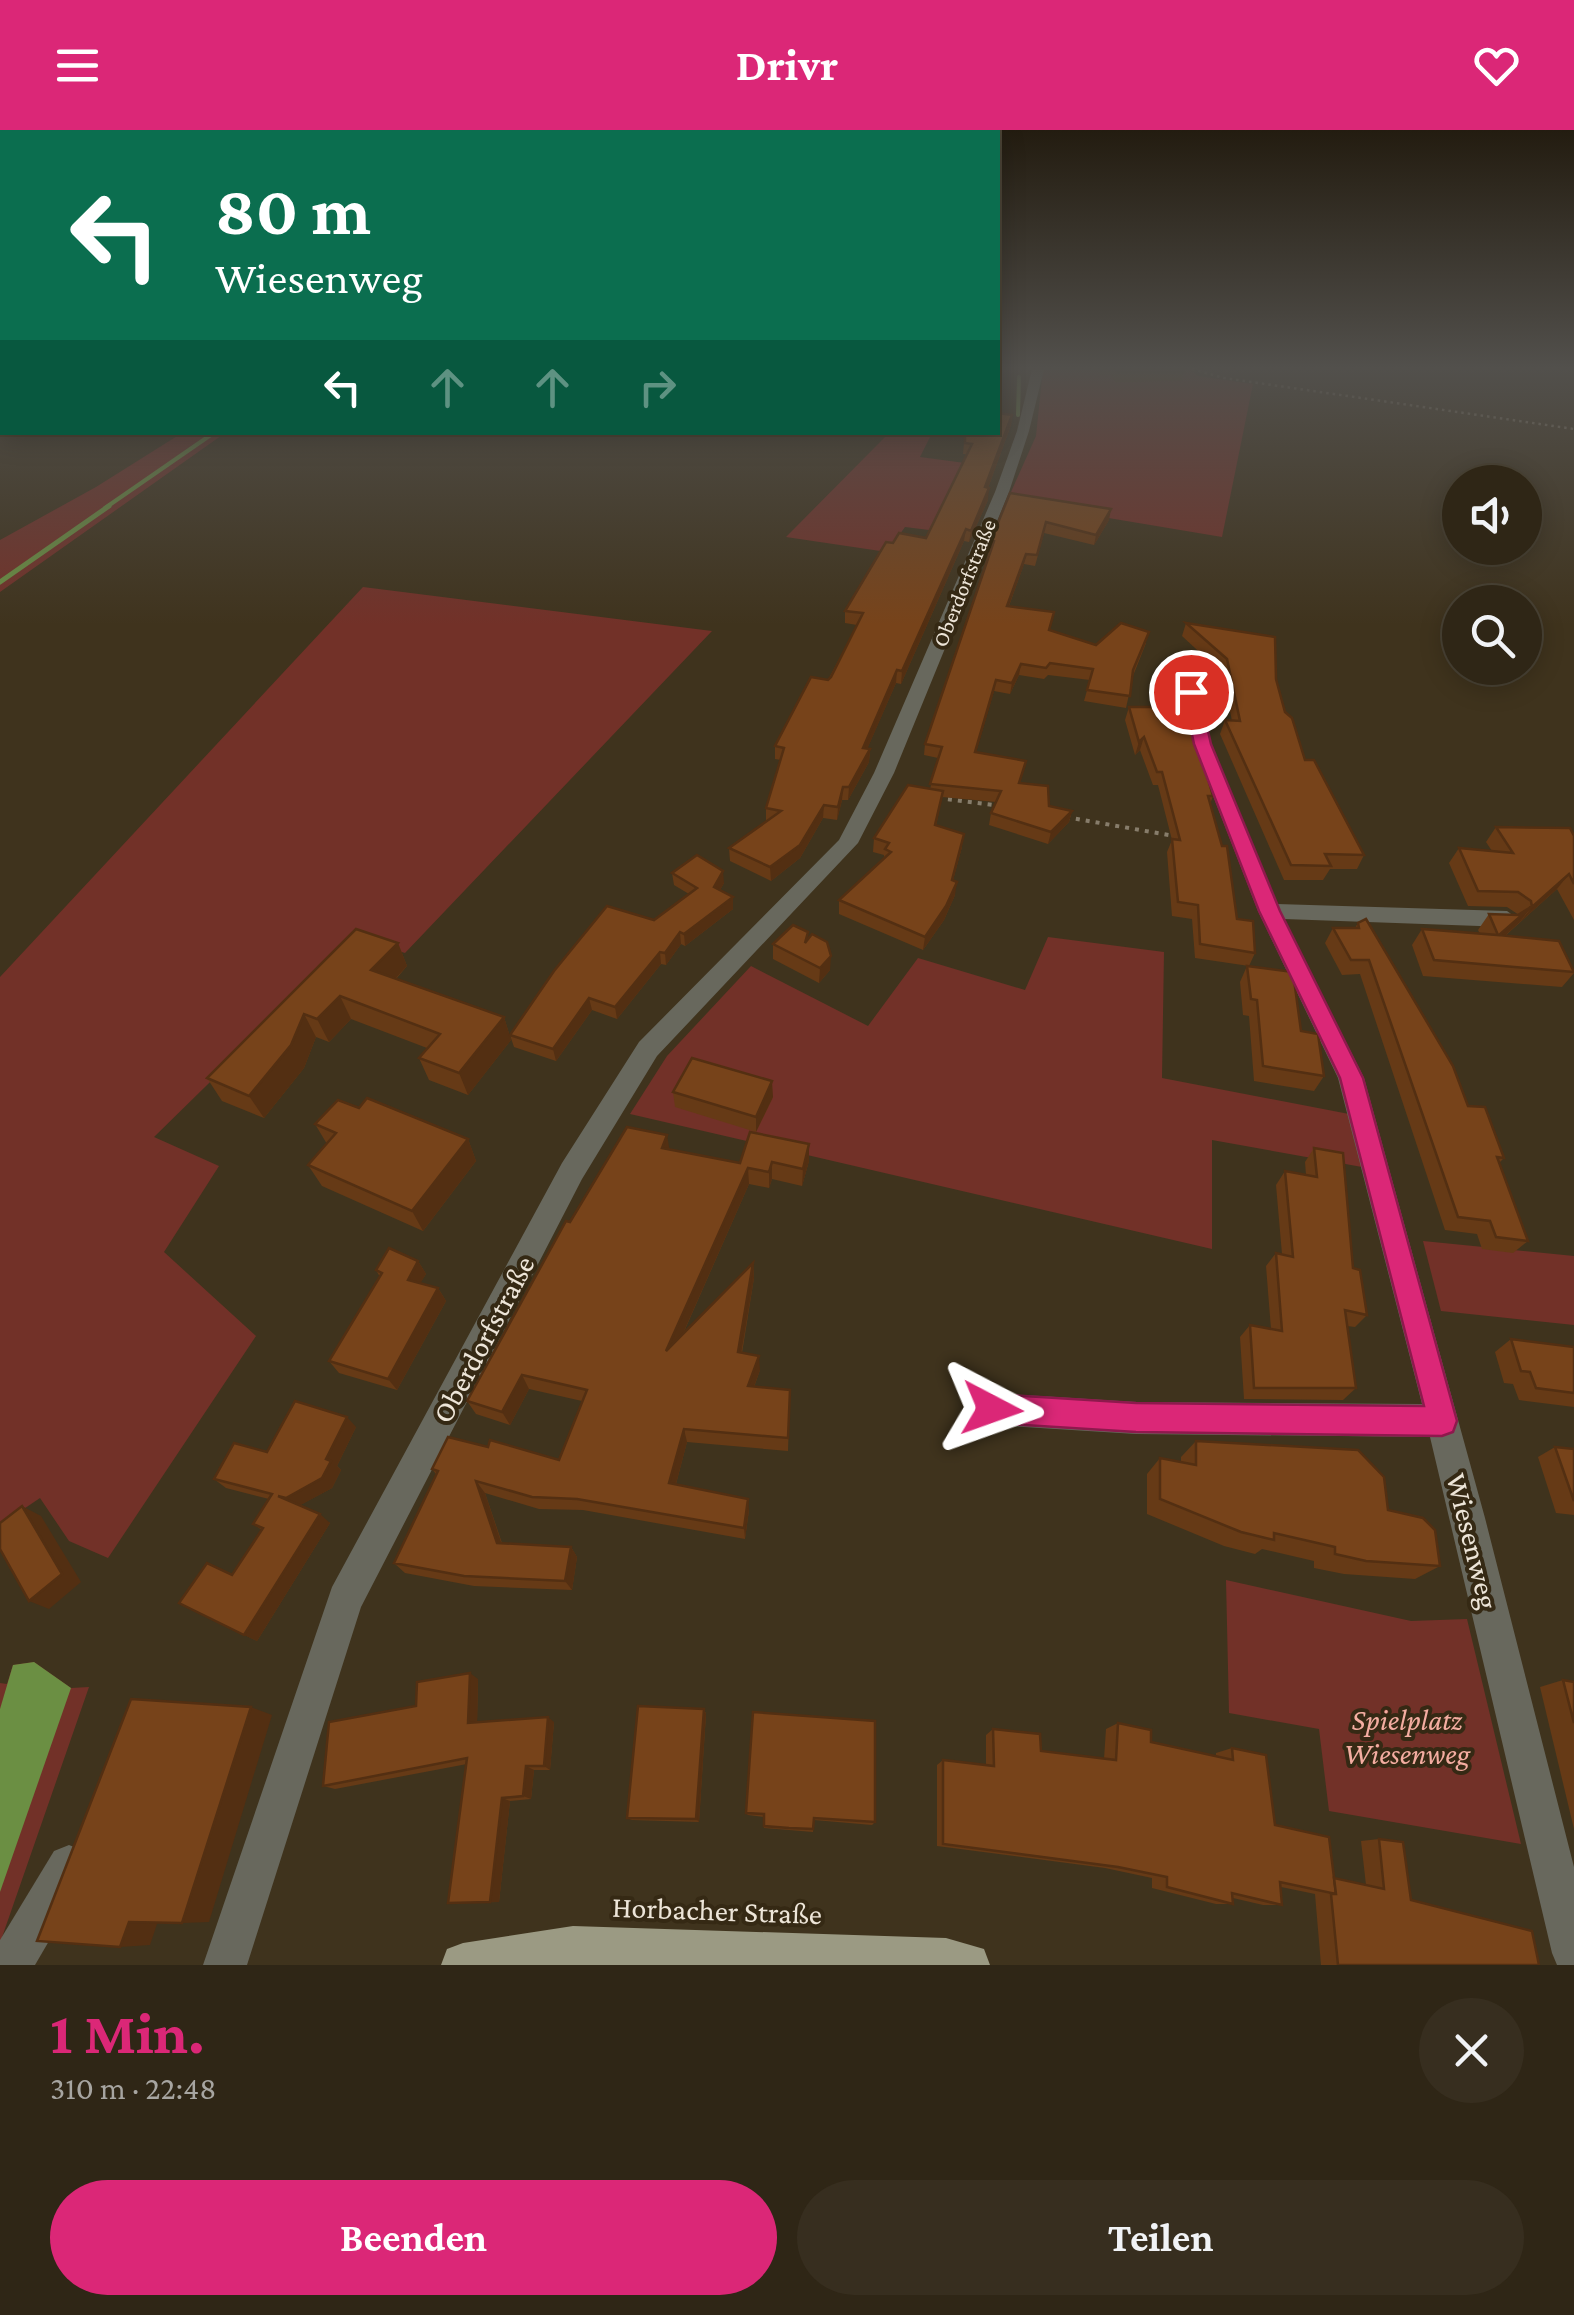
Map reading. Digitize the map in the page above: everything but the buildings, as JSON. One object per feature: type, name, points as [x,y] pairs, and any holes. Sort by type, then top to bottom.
[{"type":"main road","name":"Horbacher Straße","points":[[463,1965],[573,1948],[946,1960],[968,1965]]},
{"type":"street","name":"Oberdorfstraße","points":[[225,1965],[345,1600],[572,1171],[648,1048],[848,843],[875,791],[1015,455]]},
{"type":"street","name":"Wiesenweg","points":[[1191,692],[1202,744],[1270,911],[1352,1078],[1574,1954]]},
{"type":"street","points":[[1270,911],[1507,919]]},
{"type":"street","points":[[992,1409],[1136,1418],[1442,1421]]},
{"type":"street","points":[[10,1965],[54,1897],[82,1836]]},
{"type":"path","points":[[875,791],[1016,808]]},
{"type":"path","points":[[1054,815],[1187,838]]},
{"type":"green space","points":[[148,455],[194,455],[0,592],[0,540]]},
{"type":"green space","points":[[868,455],[921,455],[965,463],[929,530],[905,527],[887,552],[786,537]]},
{"type":"green space","points":[[1028,455],[1239,455],[1222,537],[1007,501]]},
{"type":"green space","points":[[363,587],[712,631],[405,953],[357,938],[154,1137],[219,1166],[164,1252],[256,1336],[108,1558],[69,1541],[40,1498],[0,1525],[0,977]]},
{"type":"green space","points":[[1048,937],[1164,952],[1162,1078],[1349,1114],[1362,1167],[1212,1140],[1212,1249],[630,1114],[667,1056],[751,966],[868,1026],[918,958],[1025,990]]},
{"type":"green space","points":[[1423,1241],[1574,1256],[1574,1325],[1441,1311]]},
{"type":"green space","name":"Spielplatz Wiesenweg","points":[[1226,1580],[1411,1621],[1467,1619],[1521,1844],[1329,1811],[1319,1729],[1229,1713]]},
{"type":"green space","points":[[34,1662],[71,1688],[89,1687],[0,1943],[0,1683],[7,1684],[13,1665]]},
{"type":"shaded area","points":[[34,1662],[71,1688],[0,1892],[0,1709],[13,1665]]},
{"type":"waterway","points":[[105,508],[182,455]]},
{"type":"waterway","points":[[0,582],[109,506]]},
{"type":"route","points":[[992,1409],[1136,1418],[1442,1421],[1352,1078],[1270,911],[1202,744],[1191,692]]}]
